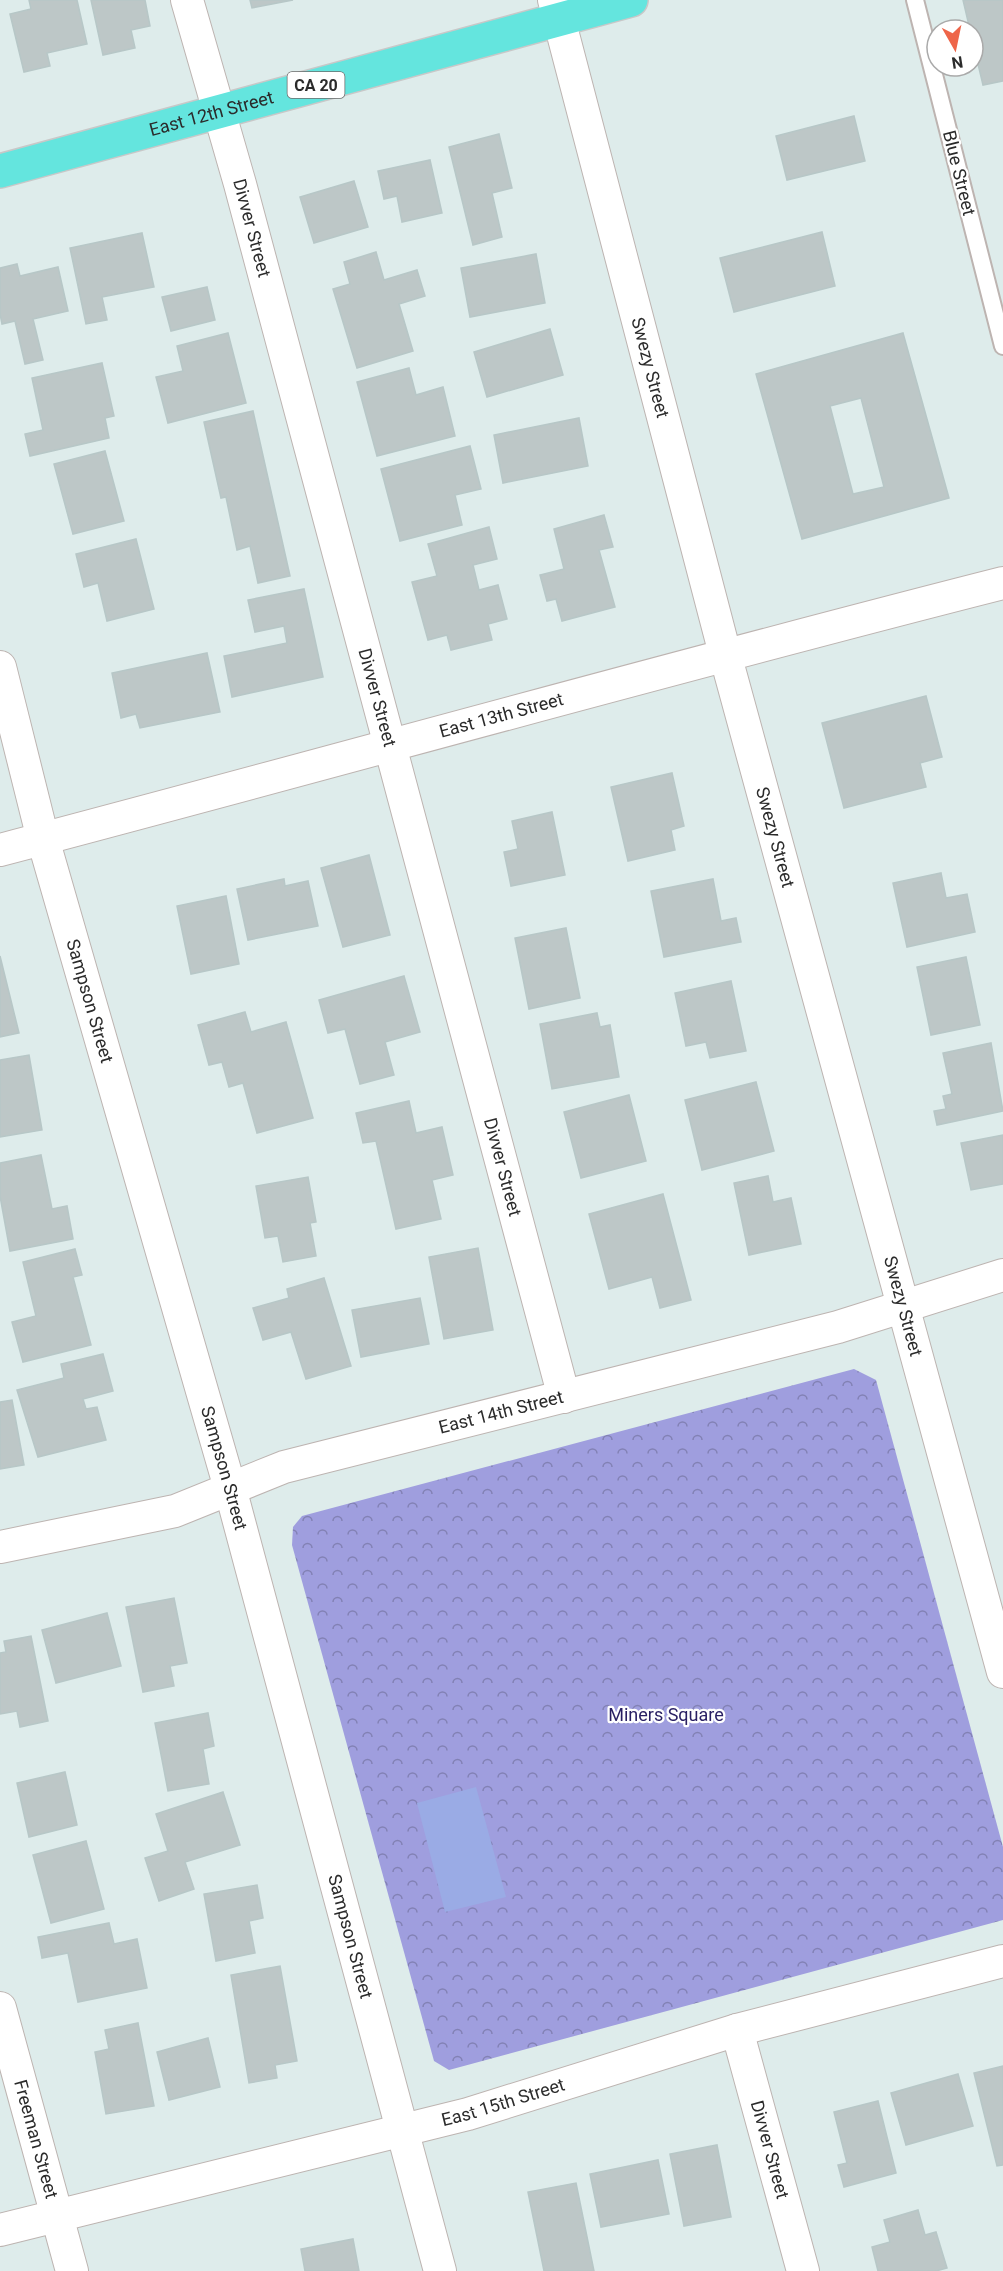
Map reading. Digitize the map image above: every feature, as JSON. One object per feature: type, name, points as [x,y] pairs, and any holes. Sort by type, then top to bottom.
[{"type":"highway","name":"East 12th Street","points":[[0,171],[219,111],[556,10],[632,0]]},
{"type":"street","name":"Divver Street","points":[[188,0],[564,1397]]},
{"type":"street","name":"Swezy Street","points":[[556,10],[725,654],[1003,1672]]},
{"type":"street","name":"East 13th Street","points":[[0,850],[390,748],[725,654],[1003,584]]},
{"type":"street","name":"Sampson Street","points":[[0,667],[43,839],[230,1488],[440,2271]]},
{"type":"street","name":"East 14th Street","points":[[0,1547],[175,1511],[284,1467],[838,1327],[904,1307],[961,1286],[1003,1275]]},
{"type":"street","name":"East 15th Street","points":[[0,2230],[468,2114],[736,2030],[1003,1960]]},
{"type":"street","name":"Freeman Street","points":[[0,2008],[72,2271]]},
{"type":"street","name":"Divver Street","points":[[736,2030],[803,2271]]},
{"type":"lane","name":"Blue Street","points":[[915,0],[1003,346]]},
{"type":"green space","name":"Miners Square","points":[[854,1369],[876,1380],[1003,1847],[1003,1920],[449,2070],[434,2061],[292,1545],[293,1527],[302,1516]]},
{"type":"shaded area","points":[[476,1787],[506,1897],[445,1912],[417,1803]]},
{"type":"building","points":[[29,0],[77,0],[87,44],[47,53],[50,66],[24,72],[10,14],[31,9]]},
{"type":"building","points":[[91,0],[145,0],[150,26],[131,30],[135,48],[103,55]]},
{"type":"building","points":[[250,0],[293,0],[252,8]]},
{"type":"building","points":[[963,0],[1003,0],[1003,81],[983,85],[981,78],[985,78],[985,18],[967,18]]},
{"type":"building","points":[[854,116],[865,161],[787,180],[776,136]]},
{"type":"building","points":[[499,134],[512,188],[492,193],[502,237],[473,245],[449,147]]},
{"type":"building","points":[[430,160],[442,213],[402,222],[397,196],[384,199],[378,171]]},
{"type":"building","points":[[354,181],[368,227],[314,243],[300,197]]},
{"type":"building","points":[[822,232],[835,286],[734,312],[720,258]]},
{"type":"building","points":[[142,233],[154,287],[102,297],[107,320],[86,324],[70,248]]},
{"type":"building","points":[[376,252],[384,280],[417,270],[425,296],[399,304],[413,351],[357,368],[333,289],[350,284],[344,262]]},
{"type":"building","points":[[536,254],[545,303],[470,317],[461,268]]},
{"type":"building","points":[[17,264],[20,276],[58,267],[68,311],[33,319],[43,360],[25,364],[15,321],[2,324],[0,314],[0,268]]},
{"type":"building","points":[[207,287],[215,320],[171,331],[162,297]]},
{"type":"building","points":[[550,329],[563,375],[487,397],[474,352]]},
{"type":"building","points":[[228,333],[246,403],[168,423],[156,377],[183,371],[177,346]]},
{"type":"building","points":[[903,333],[949,498],[802,539],[756,374]],"holes":[[[861,398],[884,487],[853,494],[830,406]]]},
{"type":"building","points":[[102,363],[114,416],[105,418],[109,438],[30,456],[25,434],[43,430],[32,378]]},
{"type":"building","points":[[409,368],[416,395],[443,387],[455,436],[377,456],[357,382]]},
{"type":"building","points":[[253,411],[290,576],[258,583],[250,546],[237,550],[226,497],[221,498],[204,422]]},
{"type":"building","points":[[579,418],[588,466],[503,483],[494,435]]},
{"type":"building","points":[[470,446],[481,489],[455,495],[462,525],[400,541],[381,469]]},
{"type":"building","points":[[105,451],[124,521],[73,534],[54,464]]},
{"type":"building","points":[[604,515],[613,547],[599,550],[615,607],[562,621],[556,599],[547,601],[540,575],[564,569],[554,529]]},
{"type":"building","points":[[489,527],[497,559],[473,565],[479,590],[498,585],[507,619],[488,624],[492,640],[451,650],[447,635],[428,640],[412,582],[437,576],[428,544]]},
{"type":"building","points":[[136,539],[154,609],[107,621],[98,583],[84,587],[76,554]]},
{"type":"building","points":[[304,589],[323,677],[232,697],[224,656],[287,643],[284,626],[255,632],[248,600]]},
{"type":"building","points":[[207,653],[220,712],[140,728],[136,714],[121,718],[112,673]]},
{"type":"building","points":[[926,696],[942,757],[920,763],[926,787],[844,808],[822,723]]},
{"type":"building","points":[[672,773],[684,826],[671,830],[675,850],[628,861],[611,787]]},
{"type":"building","points":[[552,812],[565,875],[511,886],[504,852],[518,849],[512,821]]},
{"type":"building","points":[[369,855],[390,935],[343,947],[321,868]]},
{"type":"building","points":[[941,873],[946,898],[967,894],[975,932],[907,947],[893,883]]},
{"type":"building","points":[[284,879],[285,886],[308,881],[318,926],[248,940],[237,889]]},
{"type":"building","points":[[713,879],[721,921],[736,918],[741,942],[664,957],[651,891]]},
{"type":"building","points":[[226,896],[239,964],[191,974],[177,906]]},
{"type":"building","points":[[566,928],[580,998],[529,1009],[515,938]]},
{"type":"building","points":[[0,956],[19,1033],[0,1037]]},
{"type":"building","points":[[966,957],[980,1025],[931,1035],[917,967]]},
{"type":"building","points":[[404,976],[420,1032],[385,1042],[394,1075],[360,1084],[345,1029],[328,1033],[319,1000]]},
{"type":"building","points":[[731,981],[746,1051],[710,1058],[706,1042],[686,1046],[675,993]]},
{"type":"building","points":[[245,1012],[251,1032],[286,1022],[313,1118],[257,1133],[243,1083],[229,1087],[222,1062],[209,1065],[198,1025]]},
{"type":"building","points":[[597,1013],[600,1027],[610,1025],[619,1077],[552,1089],[540,1024]]},
{"type":"building","points":[[991,1043],[1003,1111],[937,1125],[934,1111],[946,1109],[943,1096],[952,1094],[943,1053]]},
{"type":"building","points":[[29,1055],[42,1130],[0,1137],[0,1060]]},
{"type":"building","points":[[756,1082],[774,1151],[702,1170],[685,1100]]},
{"type":"building","points":[[629,1095],[646,1161],[581,1178],[564,1112]]},
{"type":"building","points":[[409,1101],[416,1133],[442,1127],[453,1175],[432,1180],[441,1219],[396,1229],[376,1141],[363,1143],[356,1113]]},
{"type":"building","points":[[1003,1135],[1003,1184],[971,1190],[961,1143]]},
{"type":"building","points":[[41,1155],[52,1209],[67,1206],[73,1239],[10,1251],[0,1196],[0,1163]]},
{"type":"building","points":[[768,1176],[773,1202],[791,1198],[801,1244],[749,1255],[734,1183]]},
{"type":"building","points":[[308,1177],[316,1222],[310,1223],[316,1256],[283,1262],[278,1236],[265,1238],[256,1186]]},
{"type":"building","points":[[663,1194],[691,1300],[660,1308],[652,1277],[609,1289],[589,1214]]},
{"type":"building","points":[[478,1248],[493,1330],[444,1339],[429,1257]]},
{"type":"building","points":[[75,1249],[82,1275],[73,1277],[91,1345],[23,1362],[12,1322],[36,1316],[23,1262]]},
{"type":"building","points":[[324,1278],[351,1366],[306,1379],[291,1332],[263,1340],[253,1308],[289,1298],[287,1289]]},
{"type":"building","points":[[420,1298],[429,1344],[361,1357],[352,1310]]},
{"type":"building","points":[[103,1354],[113,1391],[83,1399],[86,1409],[97,1407],[106,1440],[38,1457],[17,1390],[64,1378],[61,1364]]},
{"type":"building","points":[[12,1400],[24,1465],[0,1469],[0,1402]]},
{"type":"building","points":[[174,1598],[187,1663],[170,1666],[174,1686],[143,1692],[126,1607]]},
{"type":"building","points":[[107,1613],[121,1666],[56,1683],[42,1630]]},
{"type":"building","points":[[31,1636],[48,1721],[20,1727],[17,1711],[0,1714],[0,1653],[6,1652],[4,1641]]},
{"type":"building","points":[[208,1713],[214,1746],[203,1749],[209,1784],[168,1791],[155,1723]]},
{"type":"building","points":[[65,1772],[77,1825],[29,1837],[17,1783]]},
{"type":"building","points":[[223,1792],[240,1845],[185,1862],[194,1889],[159,1901],[145,1858],[168,1851],[156,1814]]},
{"type":"building","points":[[86,1841],[104,1909],[51,1923],[33,1855]]},
{"type":"building","points":[[257,1885],[263,1918],[249,1921],[255,1953],[216,1961],[204,1894]]},
{"type":"building","points":[[109,1923],[114,1944],[137,1939],[147,1988],[78,2002],[68,1953],[42,1958],[38,1937]]},
{"type":"building","points":[[280,1966],[297,2061],[275,2065],[277,2078],[249,2083],[231,1975]]},
{"type":"building","points":[[138,2023],[154,2106],[106,2114],[95,2052],[109,2049],[105,2030]]},
{"type":"building","points":[[208,2038],[220,2087],[169,2100],[157,2052]]},
{"type":"building","points":[[1003,2066],[1003,2165],[997,2166],[974,2073]]},
{"type":"building","points":[[958,2074],[973,2126],[906,2145],[891,2093]]},
{"type":"building","points":[[878,2101],[896,2173],[844,2187],[838,2165],[847,2163],[834,2112]]},
{"type":"building","points":[[717,2145],[731,2217],[684,2226],[670,2154]]},
{"type":"building","points":[[658,2160],[669,2214],[601,2227],[590,2174]]},
{"type":"building","points":[[576,2183],[594,2271],[544,2271],[528,2192]]},
{"type":"building","points":[[918,2210],[925,2235],[936,2232],[947,2268],[936,2271],[878,2271],[872,2247],[890,2242],[884,2220]]},
{"type":"building","points":[[353,2239],[359,2271],[305,2271],[301,2249]]}]
